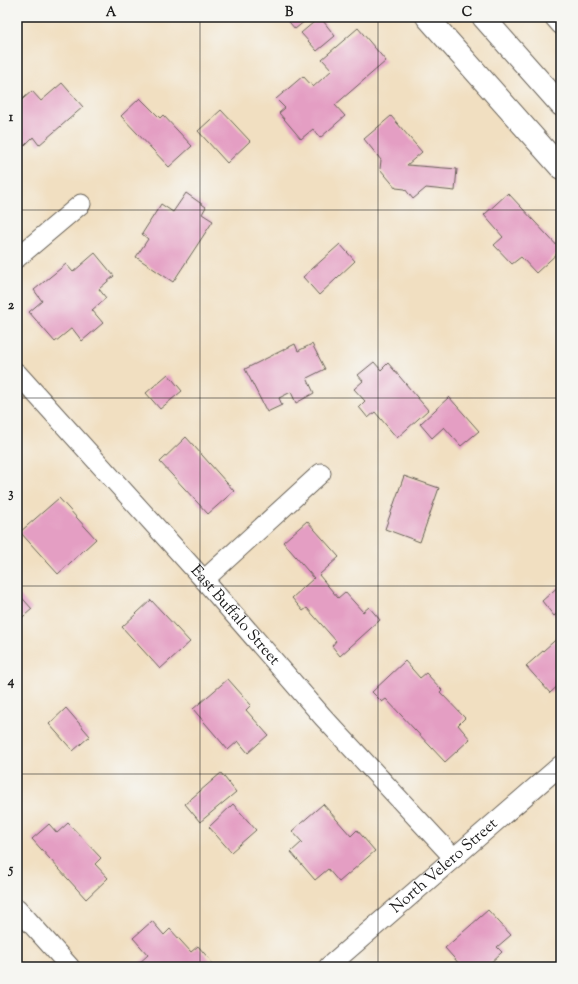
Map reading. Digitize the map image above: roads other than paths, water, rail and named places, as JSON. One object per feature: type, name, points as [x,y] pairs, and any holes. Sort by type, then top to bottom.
[{"type":"main road","points":[[427,17],[561,168]]},
{"type":"main road","points":[[483,17],[561,105]]},
{"type":"street","points":[[554,17],[561,25]]},
{"type":"street","points":[[17,258],[81,204]]},
{"type":"street","name":"East Buffalo Street","points":[[17,373],[204,580],[323,717],[454,858]]},
{"type":"street","points":[[204,580],[321,473]]},
{"type":"street","name":"North Velero Street","points":[[328,967],[561,765]]},
{"type":"street","points":[[17,908],[70,967]]}]
